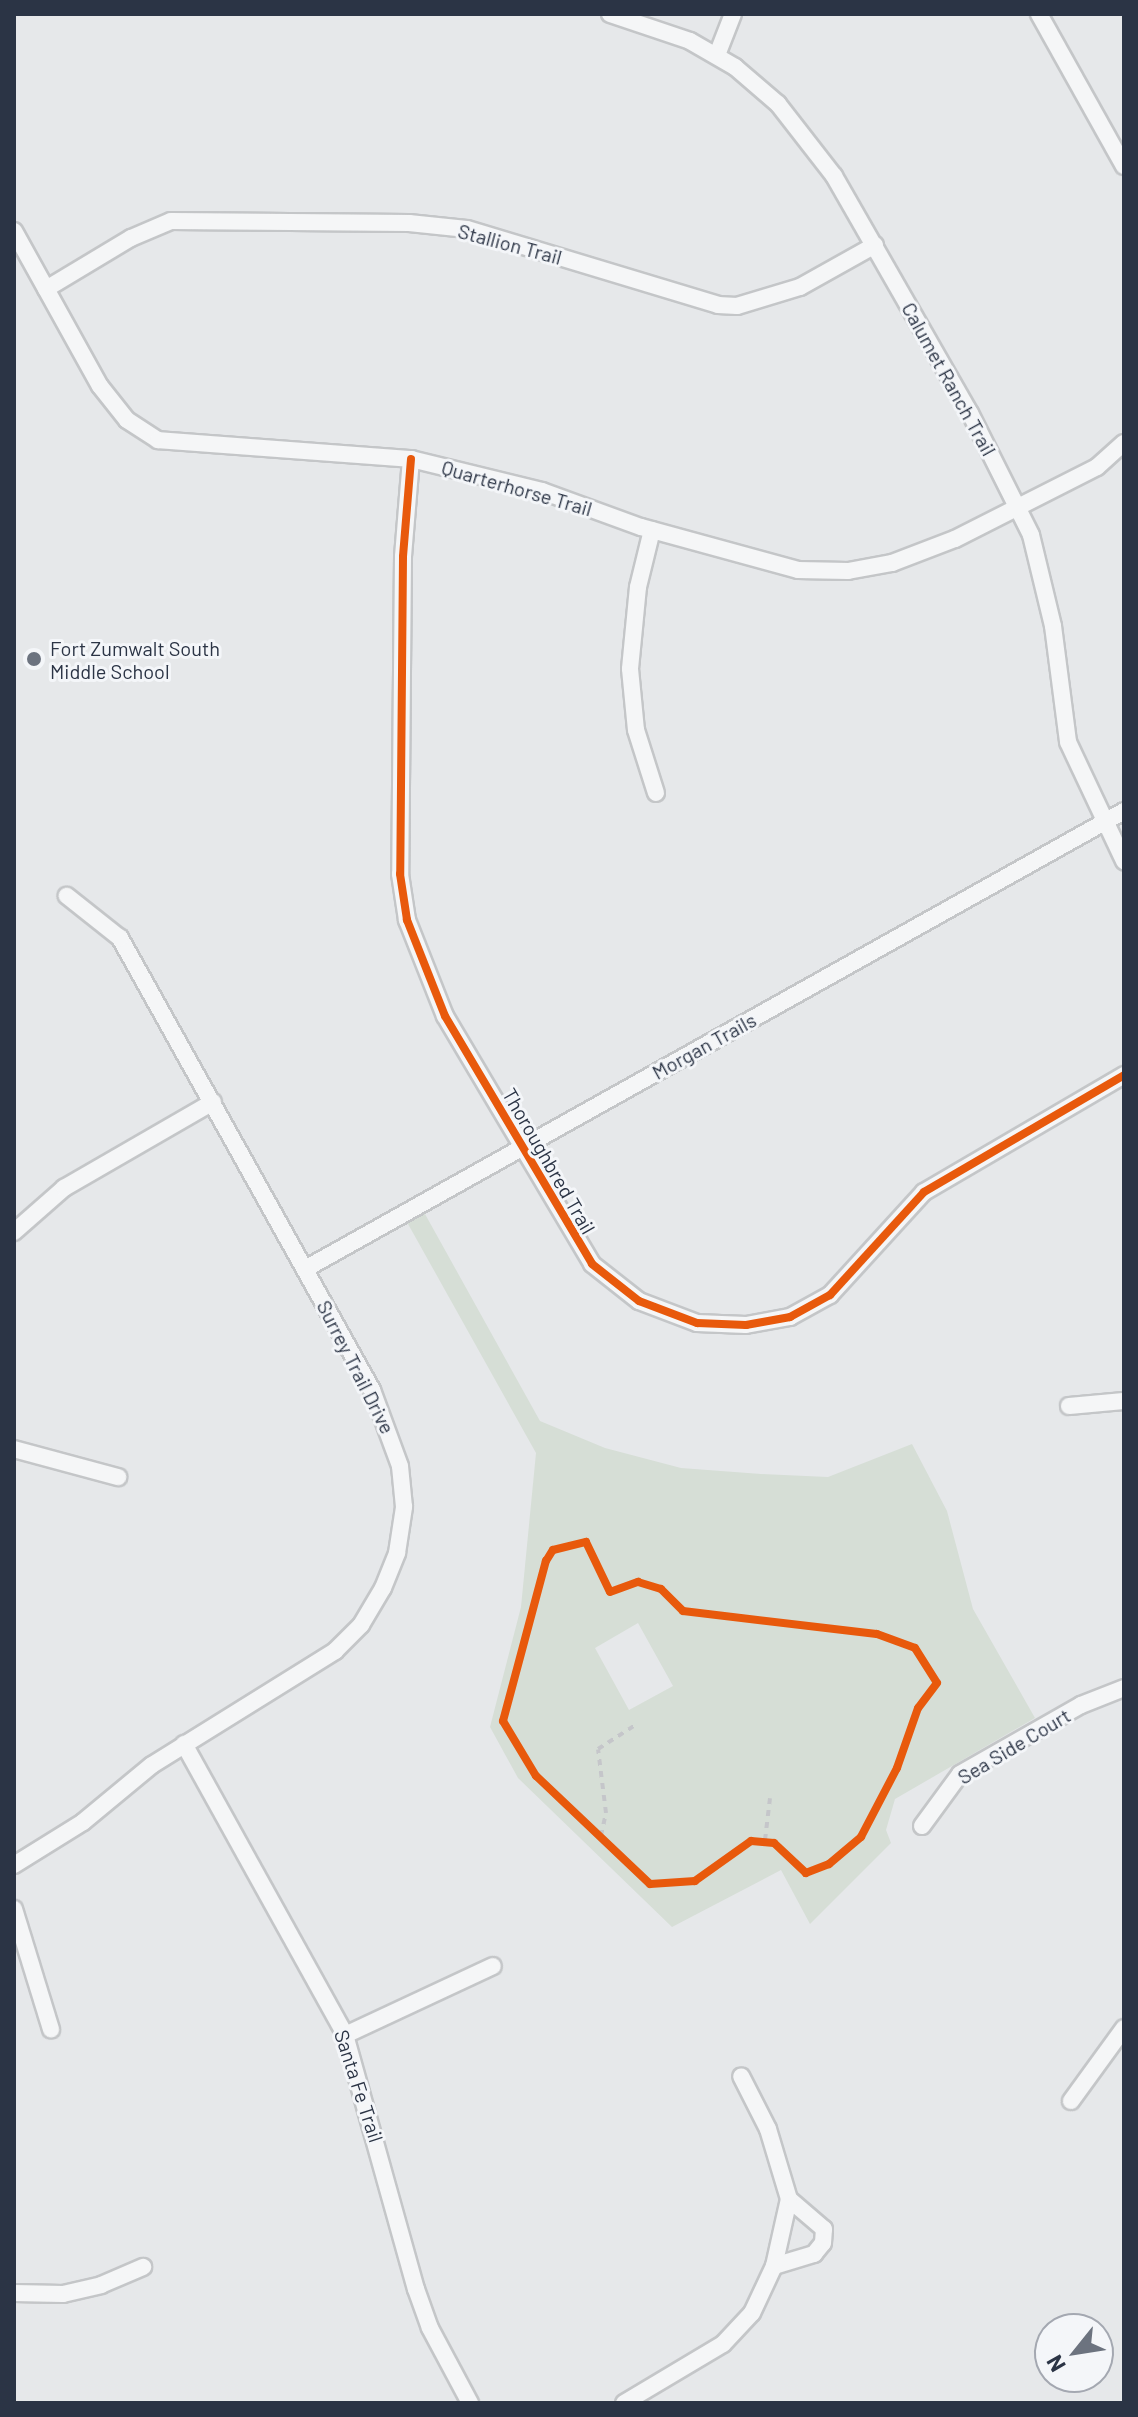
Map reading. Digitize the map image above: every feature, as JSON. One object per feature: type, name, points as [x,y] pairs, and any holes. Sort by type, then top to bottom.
[{"type":"street","name":"Calumet Ranch Trail","points":[[610,14],[717,55],[778,104],[809,139],[875,245],[1019,508],[1044,574],[1068,742],[1124,861]]},
{"type":"street","points":[[717,55],[733,14]]},
{"type":"street","points":[[1039,14],[1124,166]]},
{"type":"street","name":"Stallion Trail","points":[[46,289],[131,238],[171,221],[409,223],[467,229],[718,305],[737,306],[800,287],[875,245]]},
{"type":"street","name":"Quarterhorse Trail","points":[[14,231],[100,386],[127,420],[158,440],[411,459],[542,491],[652,530],[798,570],[848,571],[892,563],[1019,508],[1097,467],[1124,443]]},
{"type":"street","name":"Thoroughbred Trail","points":[[411,459],[403,557],[400,874],[407,920],[445,1016],[592,1264],[627,1292],[697,1323],[746,1325],[790,1317],[830,1295],[924,1192],[1124,1075]]},
{"type":"street","points":[[652,530],[638,587],[630,669],[636,730],[656,793]]},
{"type":"street","name":"Morgan Trails","points":[[305,1269],[1124,811]]},
{"type":"street","name":"Surrey Trail Drive","points":[[14,1865],[71,1830],[184,1744],[335,1651],[361,1625],[397,1553],[404,1507],[389,1424],[213,1102],[120,938],[67,896]]},
{"type":"street","points":[[14,1232],[64,1188],[213,1102]]},
{"type":"street","points":[[1069,1406],[1124,1401]]},
{"type":"street","points":[[14,1449],[118,1477]]},
{"type":"street","name":"Sea Side Court","points":[[922,1826],[960,1774],[1081,1705],[1124,1688]]},
{"type":"street","name":"Santa Fe Trail","points":[[184,1744],[345,2035],[416,2289],[430,2328],[470,2403]]},
{"type":"street","points":[[14,1909],[51,2029]]},
{"type":"street","points":[[345,2035],[493,1966]]},
{"type":"street","points":[[1071,2101],[1124,2028]]},
{"type":"street","points":[[624,2403],[723,2344],[752,2313],[774,2266],[789,2199],[768,2129],[741,2076]]},
{"type":"street","points":[[774,2266],[814,2254],[823,2243],[824,2229],[789,2199]]},
{"type":"street","points":[[14,2293],[63,2294],[101,2285],[143,2267]]},
{"type":"path","points":[[601,1836],[606,1813],[598,1749],[637,1724]]},
{"type":"path","points":[[751,1841],[770,1841],[770,1798]]},
{"type":"path","points":[[590,1827],[609,1844]]},
{"type":"shaded area","points":[[420,1205],[540,1421],[605,1448],[681,1468],[761,1474],[828,1477],[912,1444],[947,1511],[973,1609],[1035,1718],[895,1799],[886,1830],[891,1843],[810,1924],[781,1870],[672,1927],[518,1778],[490,1727],[521,1607],[536,1453],[403,1215]],"holes":[[[638,1623],[673,1686],[629,1710],[595,1648]]]},
{"type":"cycle path","points":[[411,459],[403,557],[400,874],[407,920],[445,1016],[592,1264],[639,1301],[697,1323],[746,1325],[790,1317],[830,1295],[924,1192],[1124,1075]]},
{"type":"cycle path","points":[[586,1542],[610,1592],[638,1582],[661,1589],[683,1611],[877,1634],[915,1648],[937,1683],[918,1708],[897,1768],[861,1837],[829,1864],[806,1873],[774,1843],[751,1841],[695,1881],[650,1884],[536,1776],[503,1721],[546,1561],[553,1550],[586,1542]]},
{"type":"place","name":"Fort Zumwalt South Middle School","points":[[34,659]]}]
